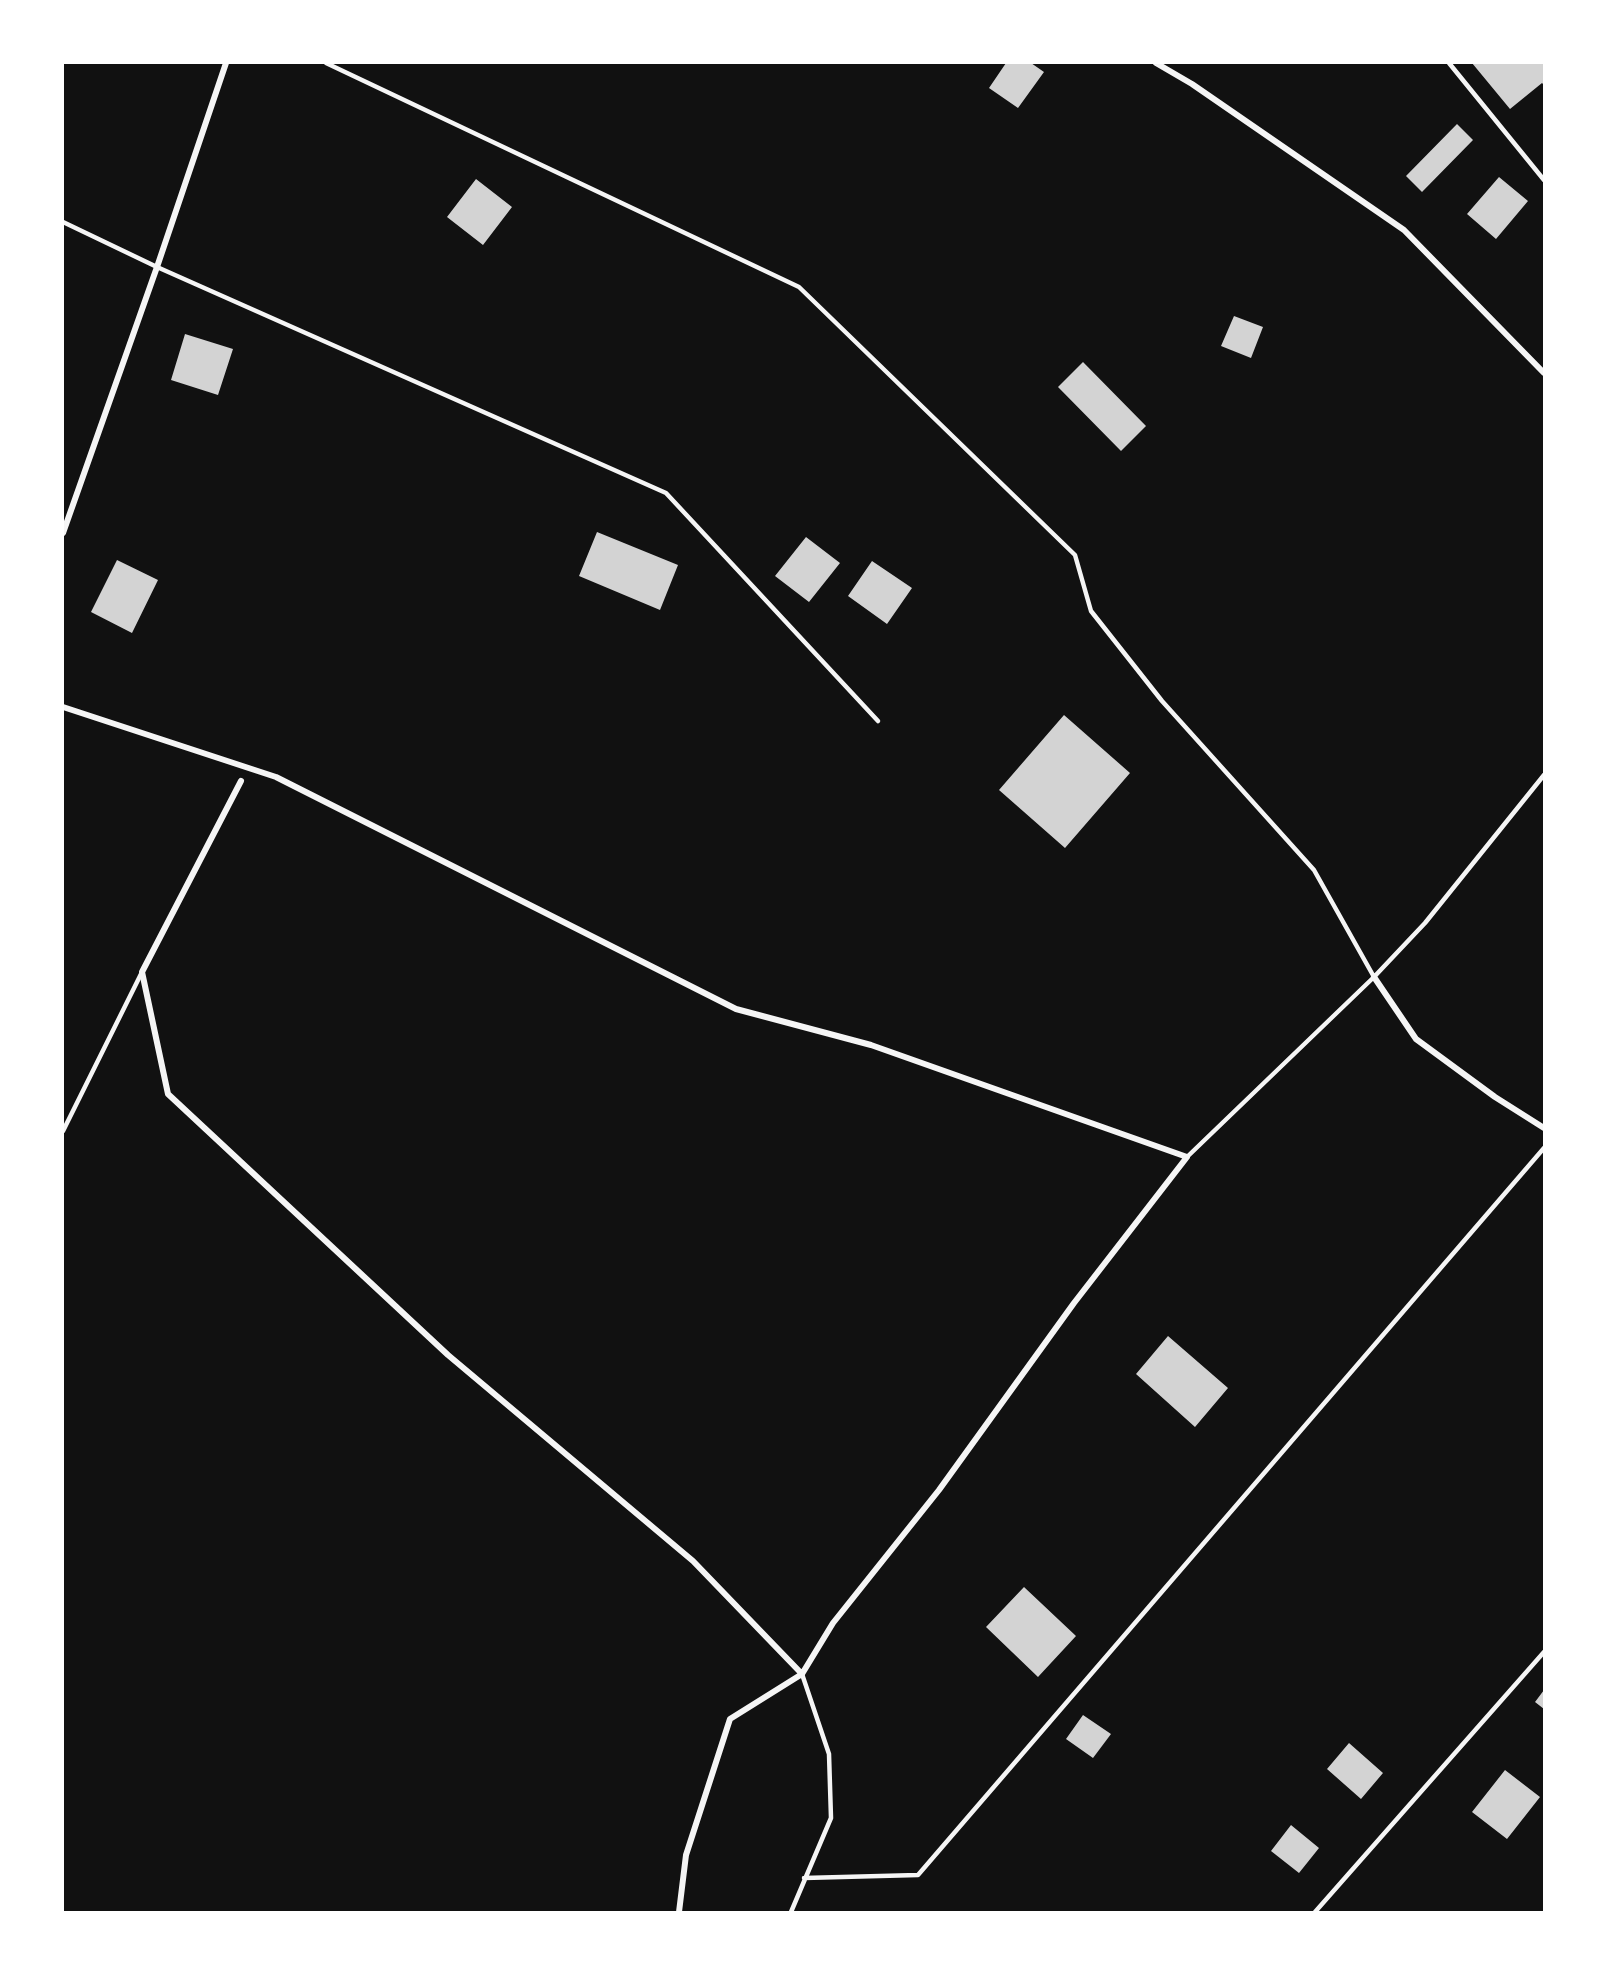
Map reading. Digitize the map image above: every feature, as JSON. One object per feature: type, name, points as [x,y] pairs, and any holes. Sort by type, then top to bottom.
[{"type":"street","points":[[63,533],[226,63]]},
{"type":"street","points":[[1156,63],[1192,84],[1404,230],[1544,373]]},
{"type":"street","points":[[63,707],[276,777],[736,1009],[872,1045],[1187,1156],[1074,1303],[939,1490],[833,1623],[802,1674],[730,1719],[686,1855],[680,1912]]},
{"type":"street","points":[[241,782],[142,972],[168,1094],[448,1355],[693,1561],[802,1674]]},
{"type":"street","points":[[1374,977],[1416,1040],[1495,1097],[1544,1128]]},
{"type":"lane","points":[[326,63],[799,287],[1075,555],[1091,611],[1162,701],[1314,870],[1374,977]]},
{"type":"lane","points":[[1449,63],[1544,180]]},
{"type":"lane","points":[[63,222],[157,267],[666,493],[878,721]]},
{"type":"lane","points":[[1187,1156],[1374,977],[1425,923],[1544,775]]},
{"type":"lane","points":[[63,1131],[142,972]]},
{"type":"lane","points":[[804,1878],[918,1875],[1544,1148]]},
{"type":"lane","points":[[1315,1912],[1544,1652]]},
{"type":"lane","points":[[791,1912],[831,1818],[830,1754],[802,1674]]},
{"type":"building","points":[[1006,63],[1031,63],[1044,72],[1018,108],[989,88]]},
{"type":"building","points":[[1472,63],[1544,63],[1544,85],[1542,83],[1510,109]]},
{"type":"building","points":[[1457,124],[1473,140],[1422,192],[1406,176]]},
{"type":"building","points":[[1499,177],[1528,201],[1496,239],[1467,214]]},
{"type":"building","points":[[476,179],[512,207],[483,245],[447,217]]},
{"type":"building","points":[[1234,316],[1263,327],[1251,358],[1221,346]]},
{"type":"building","points":[[185,334],[233,349],[218,395],[171,380]]},
{"type":"building","points":[[1083,362],[1146,426],[1121,451],[1058,387]]},
{"type":"building","points":[[597,532],[678,565],[660,610],[579,576]]},
{"type":"building","points":[[806,537],[840,563],[809,602],[775,576]]},
{"type":"building","points":[[117,560],[158,580],[132,633],[91,612]]},
{"type":"building","points":[[872,561],[912,588],[887,624],[848,596]]},
{"type":"building","points":[[1064,715],[1130,773],[1065,848],[999,790]]},
{"type":"building","points":[[1168,1336],[1228,1388],[1195,1427],[1136,1374]]},
{"type":"building","points":[[1024,1587],[1076,1636],[1038,1677],[986,1627]]},
{"type":"building","points":[[1544,1690],[1544,1709],[1535,1702]]},
{"type":"building","points":[[1083,1715],[1111,1734],[1093,1758],[1066,1739]]},
{"type":"building","points":[[1349,1743],[1383,1773],[1361,1799],[1327,1769]]},
{"type":"building","points":[[1505,1770],[1540,1797],[1507,1839],[1472,1812]]},
{"type":"building","points":[[1291,1825],[1319,1848],[1299,1873],[1271,1851]]}]
